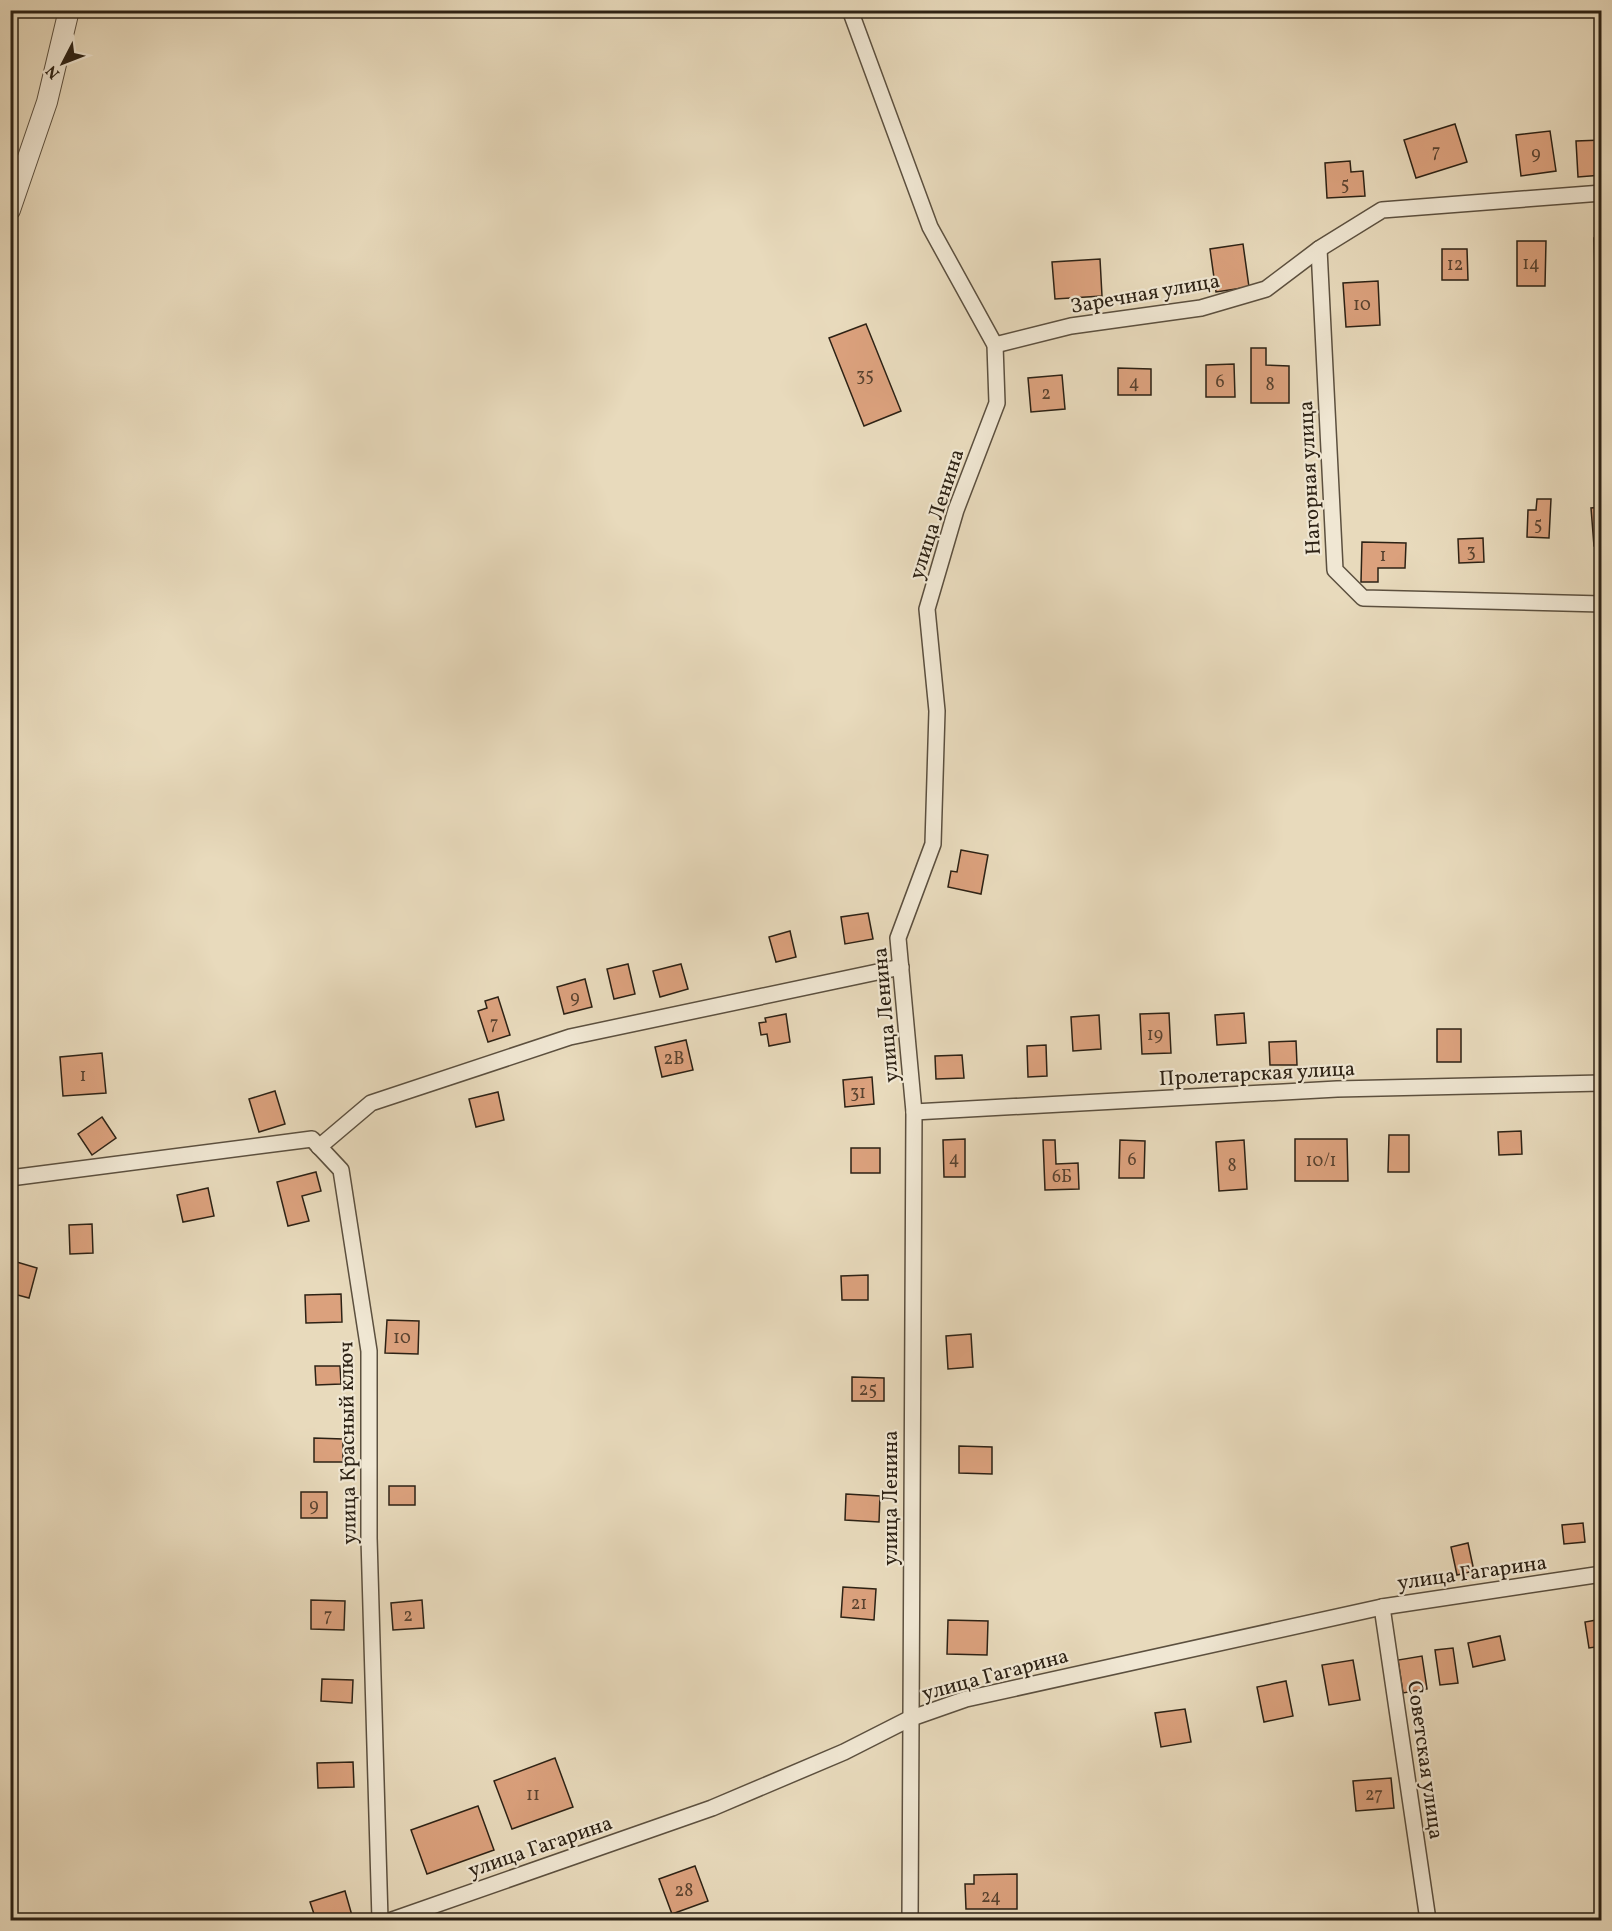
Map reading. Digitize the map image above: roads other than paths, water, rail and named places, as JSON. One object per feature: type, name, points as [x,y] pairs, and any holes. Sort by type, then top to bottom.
[{"type":"street","points":[[10,210],[47,102],[69,10]]},
{"type":"street","name":"улица Ленина","points":[[850,10],[930,227],[995,345],[997,403],[956,510],[927,609],[937,711],[933,844],[898,938],[914,1112],[909,1719],[910,1920]]},
{"type":"street","name":"Заречная улица","points":[[995,345],[1071,326],[1202,308],[1266,289],[1319,249],[1382,210],[1602,193]]},
{"type":"street","name":"Нагорная улица","points":[[1319,249],[1335,570],[1363,598],[1602,604]]},
{"type":"street","points":[[10,1178],[312,1139],[319,1147],[371,1103],[570,1037],[901,967]]},
{"type":"street","name":"Пролетарская улица","points":[[914,1112],[1337,1089],[1602,1083]]},
{"type":"street","name":"улица Красный ключ","points":[[319,1147],[341,1170],[369,1352],[369,1538],[380,1920]]},
{"type":"street","name":"улица Гагарина","points":[[392,1920],[712,1808],[844,1752],[909,1719],[966,1699],[1382,1606],[1602,1574]]},
{"type":"street","name":"Советская улица","points":[[1382,1606],[1428,1920]]}]
